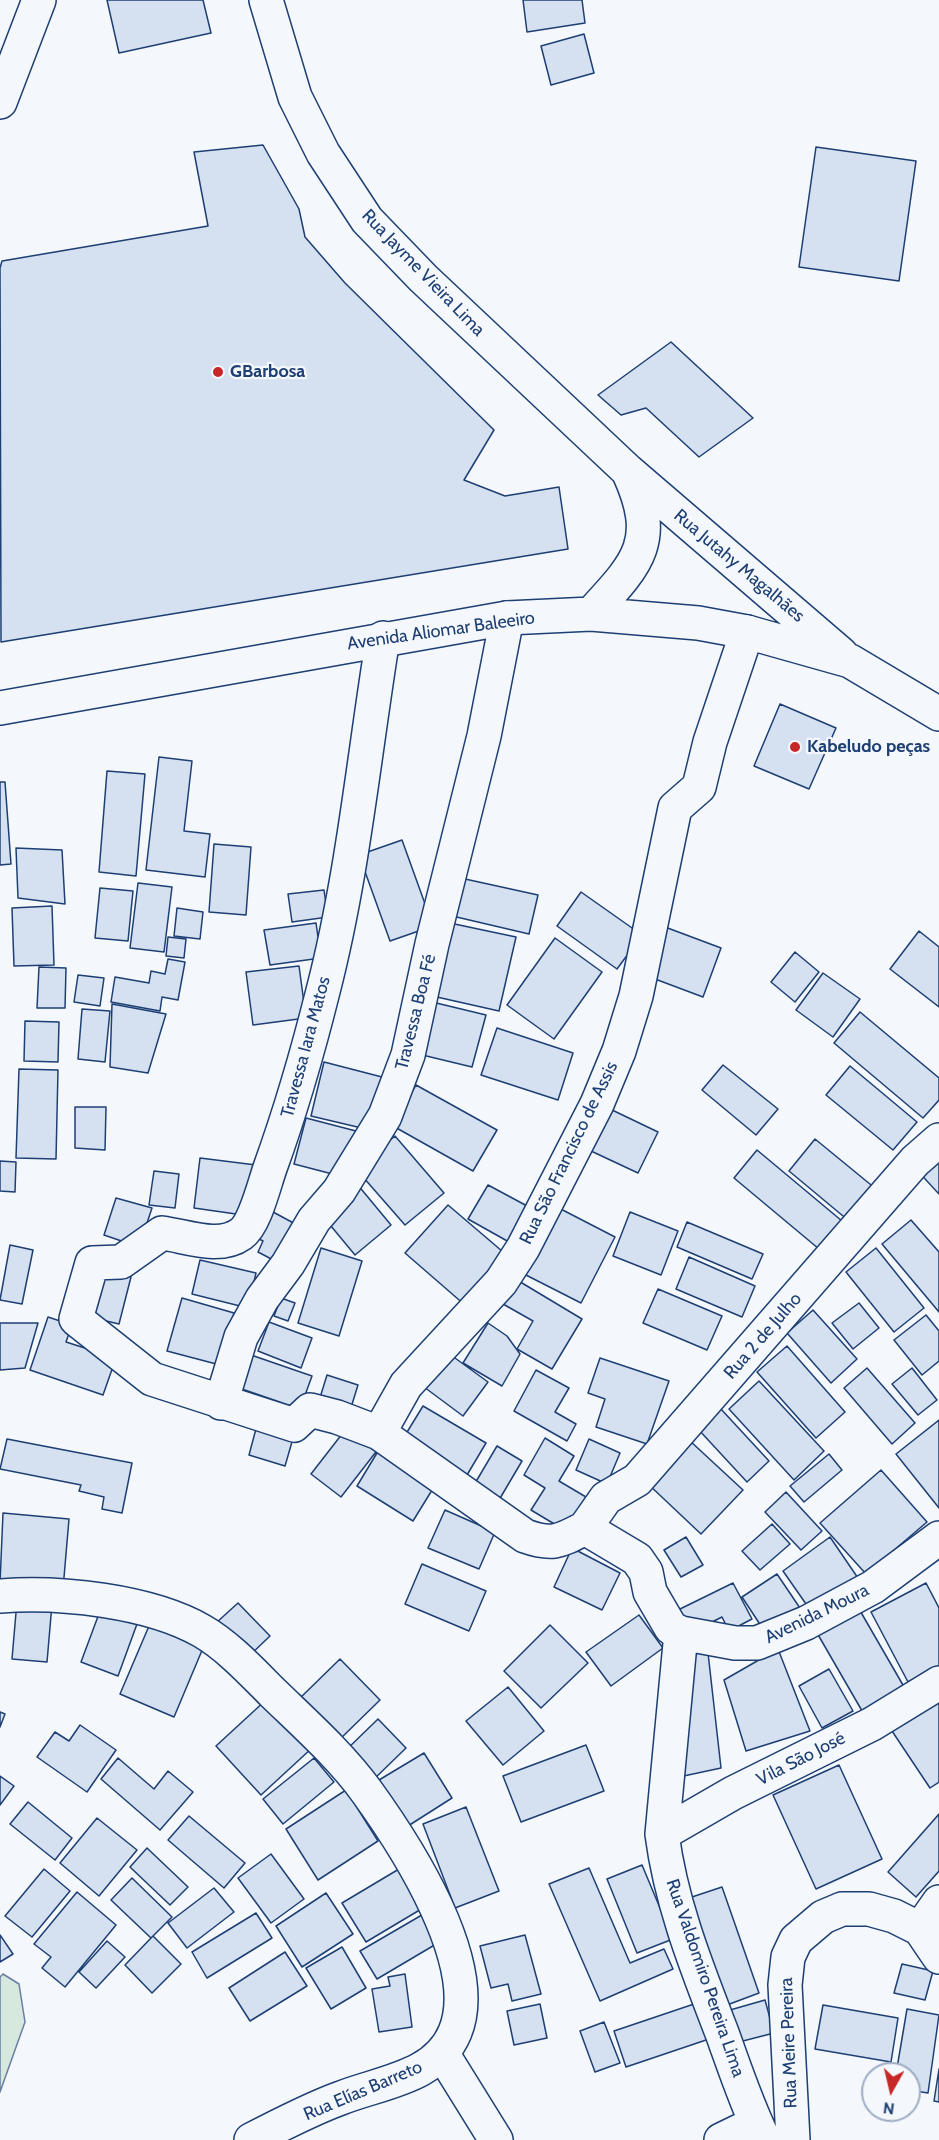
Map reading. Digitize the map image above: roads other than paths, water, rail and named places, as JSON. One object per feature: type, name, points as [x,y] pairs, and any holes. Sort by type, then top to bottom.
[{"type":"street","points":[[0,102],[39,0]]},
{"type":"street","name":"Rua Jayme Vieira Lima","points":[[266,0],[295,97],[323,153],[367,220],[423,278],[628,471]]},
{"type":"street","points":[[591,614],[629,572],[641,546],[644,530],[642,509],[628,471]]},
{"type":"street","name":"Rua Jutahy Magalhães","points":[[628,471],[850,661]]},
{"type":"street","name":"Avenida Aliomar Baleeiro","points":[[0,708],[383,638],[507,618],[591,614],[698,623],[747,632],[850,661],[939,714]]},
{"type":"street","name":"Travessa Boa Fé","points":[[221,1403],[241,1337],[262,1299],[288,1264],[314,1220],[339,1191],[385,1116],[408,1055],[432,944],[484,736],[507,618]]},
{"type":"street","name":"Rua São Francisco de Assis","points":[[379,1433],[406,1385],[478,1308],[512,1265],[597,1104],[619,1051],[636,996],[675,808],[699,787],[713,733],[747,632]]},
{"type":"street","name":"Travessa Iara Matos","points":[[221,1403],[152,1379],[76,1319],[92,1263],[121,1262],[162,1233],[207,1241],[229,1240],[243,1233],[256,1208],[300,1077],[324,989],[350,856],[383,638]]},
{"type":"street","name":"Rua 2 de Julho","points":[[585,1528],[606,1498],[637,1480],[908,1170],[939,1140]]},
{"type":"street","points":[[221,1403],[294,1425],[310,1410],[337,1417],[379,1433],[525,1536],[544,1542],[560,1541],[585,1528],[637,1559],[646,1572],[650,1592],[664,1618],[671,1628],[681,1633]]},
{"type":"street","name":"Avenida Moura","points":[[681,1633],[735,1643],[757,1643],[806,1623],[873,1587],[939,1538]]},
{"type":"street","name":"Rua Elías Barreto","points":[[0,1596],[61,1595],[118,1603],[173,1618],[203,1632],[247,1667],[301,1720],[366,1791],[415,1865],[450,1937],[460,1987],[460,2011],[455,2032],[442,2053],[422,2070],[396,2081],[340,2098],[251,2140]]},
{"type":"street","name":"Rua Valdomiro Pereira Lima","points":[[681,1633],[662,1834],[673,1898],[760,2132]]},
{"type":"street","name":"Vila São José","points":[[662,1834],[733,1793],[872,1724],[939,1683]]},
{"type":"street","points":[[920,1929],[939,1902]]},
{"type":"street","name":"Rua Meire Pereira","points":[[793,2140],[784,1984],[788,1957],[796,1940],[823,1917],[842,1909],[869,1909],[894,1916],[920,1929],[939,1957]]},
{"type":"street","points":[[442,2053],[496,2140]]},
{"type":"street","points":[[721,2140],[760,2132]]},
{"type":"place","name":"GBarbosa","points":[[218,372]]},
{"type":"place","name":"Kabeludo peças","points":[[795,747]]}]
